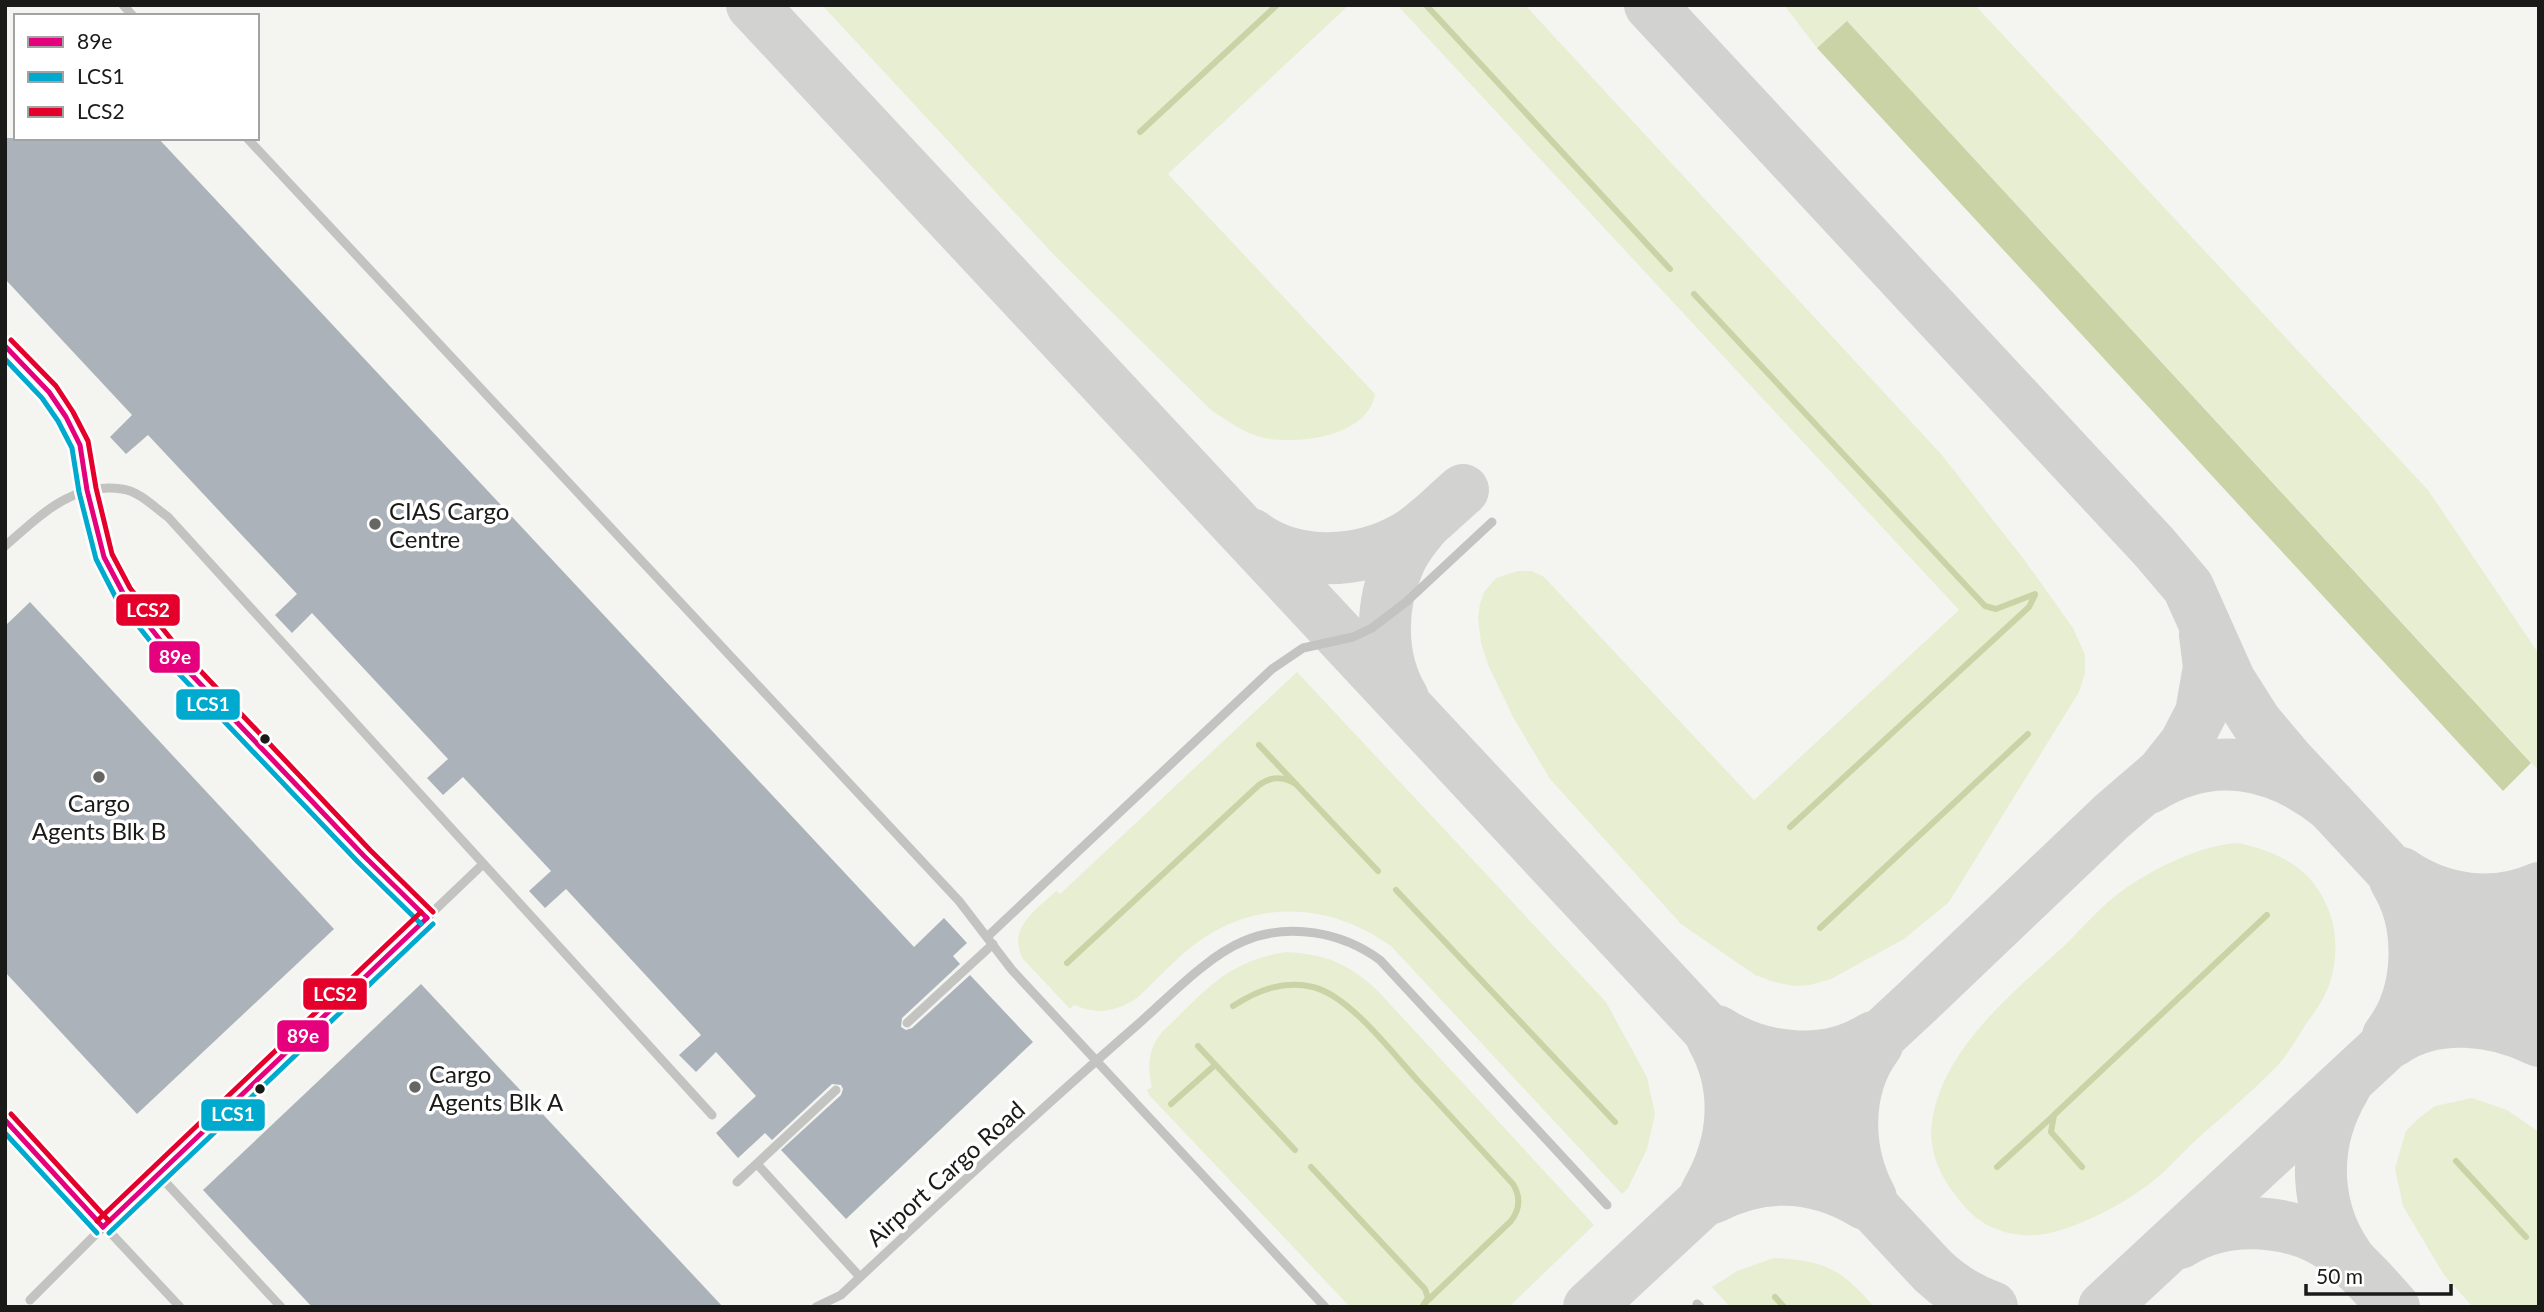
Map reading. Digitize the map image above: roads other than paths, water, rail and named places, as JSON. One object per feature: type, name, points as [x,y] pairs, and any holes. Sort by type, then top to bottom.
[{"type":"lane","points":[[249,140],[959,901],[1012,970],[1325,1307]]},
{"type":"lane","points":[[5,346],[49,392],[80,445],[87,490],[104,556],[123,593],[168,650],[363,856],[427,918]]},
{"type":"lane","points":[[5,546],[51,505],[87,490],[123,488],[142,497],[167,517],[712,1115]]},
{"type":"lane","points":[[907,1023],[1272,669],[1303,648],[1353,637],[1372,628],[1406,602],[1492,522]]},
{"type":"lane","points":[[30,1300],[483,864]]},
{"type":"lane","name":"Airport Cargo Road","points":[[816,1307],[841,1295],[1096,1060],[1209,962],[1245,940],[1290,931],[1330,935],[1366,949],[1391,970],[1607,1206]]},
{"type":"lane","points":[[737,1182],[836,1090]]},
{"type":"lane","points":[[5,1120],[180,1307]]},
{"type":"lane","points":[[757,1164],[860,1277]]},
{"type":"lane","points":[[158,1174],[281,1307]]},
{"type":"waterway","points":[[1140,132],[1277,5]]},
{"type":"waterway","points":[[1426,5],[1670,269]]},
{"type":"waterway","points":[[1694,294],[1985,606],[1996,609],[2035,594]]},
{"type":"waterway","points":[[1790,827],[2029,607],[2035,595]]},
{"type":"waterway","points":[[1820,928],[2028,734]]},
{"type":"waterway","points":[[1259,745],[1378,871]]},
{"type":"waterway","points":[[1067,963],[1259,785],[1277,778],[1296,784]]},
{"type":"waterway","points":[[1396,890],[1615,1122]]},
{"type":"waterway","points":[[2082,1167],[2051,1132],[2054,1115],[2267,915]]},
{"type":"waterway","points":[[1233,1006],[1261,991],[1291,985],[1313,987],[1342,1002],[1370,1027],[1513,1184],[1518,1203],[1511,1221],[1425,1303]]},
{"type":"waterway","points":[[1198,1046],[1295,1150]]},
{"type":"waterway","points":[[1171,1104],[1215,1065]]},
{"type":"waterway","points":[[1997,1167],[2052,1117]]},
{"type":"waterway","points":[[2456,1161],[2526,1237]]},
{"type":"waterway","points":[[1311,1167],[1425,1289],[1428,1298],[1422,1307]]},
{"type":"waterway","points":[[1775,1297],[1784,1307]]},
{"type":"place","name":"CIAS Cargo Centre","points":[[375,524]]},
{"type":"place","name":"Cargo Agents Blk B","points":[[99,777]]},
{"type":"place","name":"Cargo Agents Blk A","points":[[415,1087]]}]
